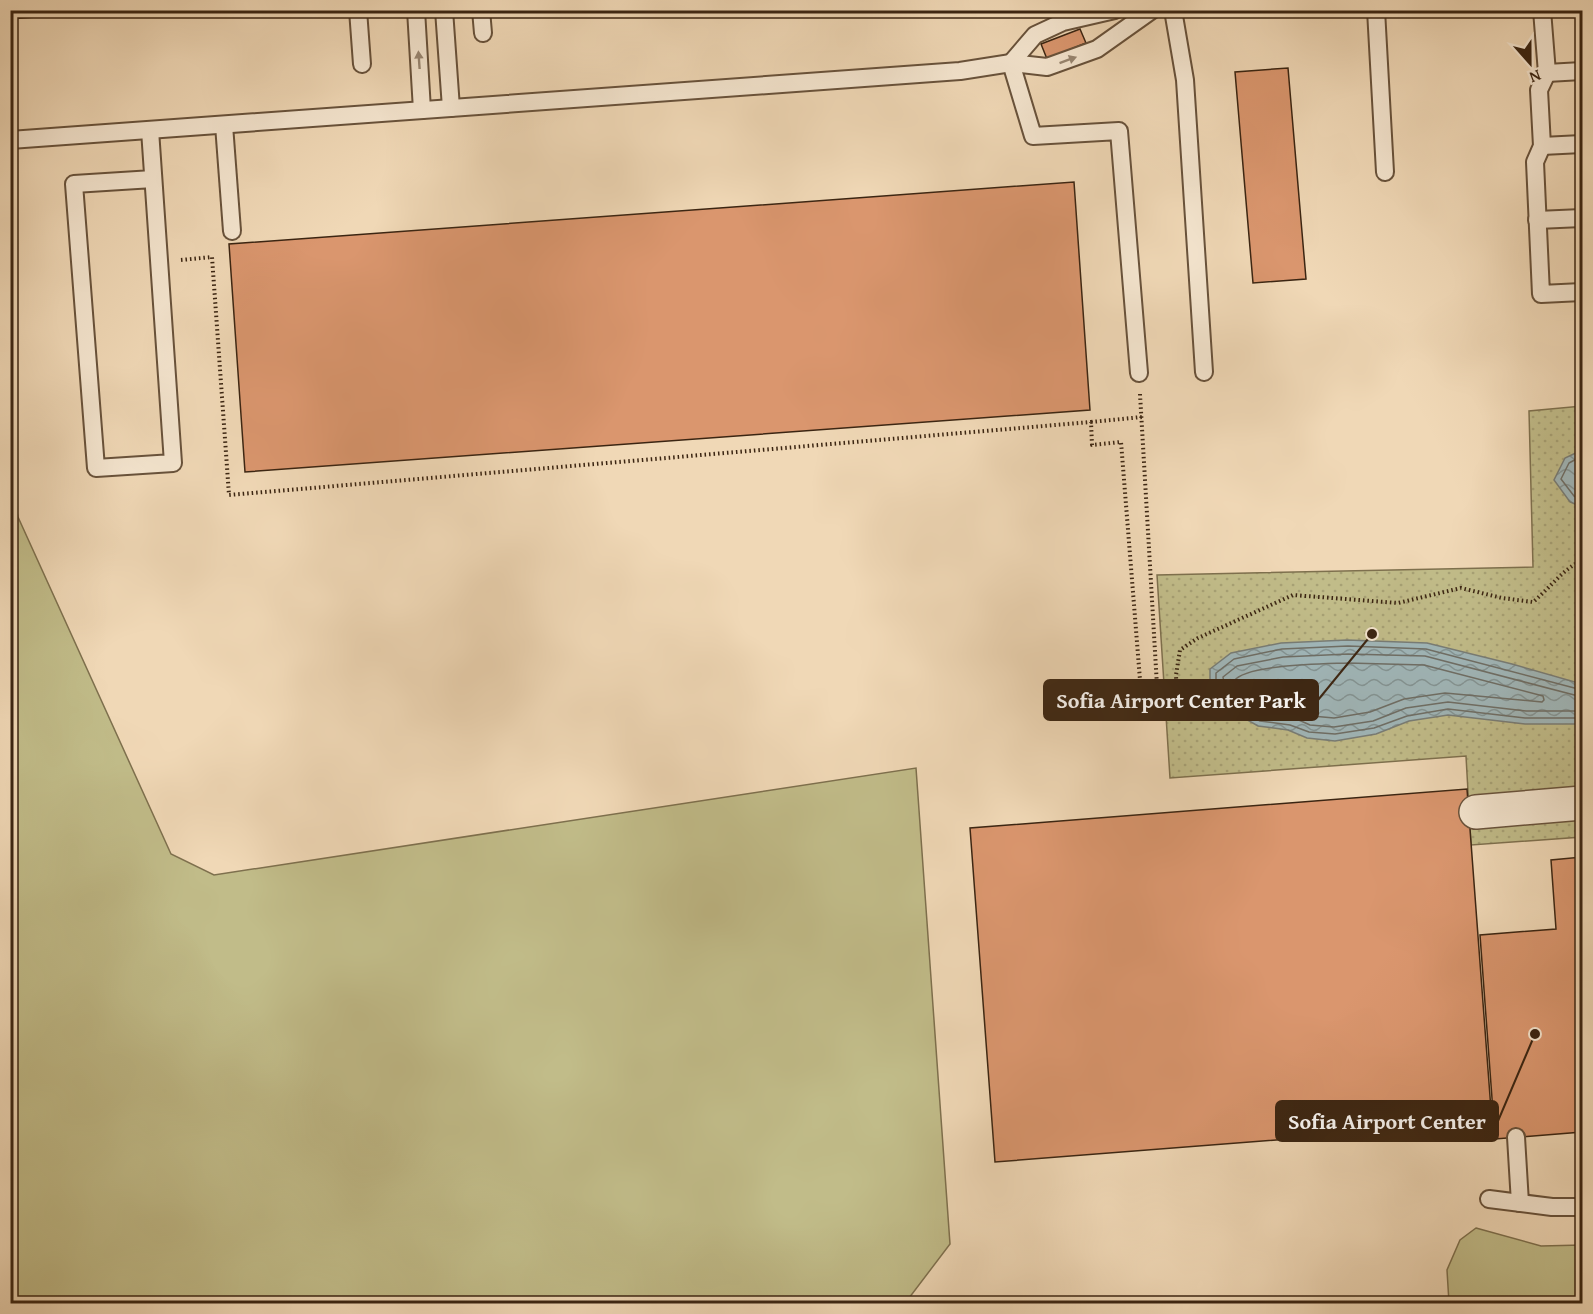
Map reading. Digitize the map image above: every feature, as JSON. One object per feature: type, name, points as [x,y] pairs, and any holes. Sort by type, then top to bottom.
[{"type":"street","points":[[1476,812],[1582,803]]},
{"type":"lane","points":[[358,10],[362,64]]},
{"type":"lane","points":[[416,10],[422,110]]},
{"type":"lane","points":[[444,10],[451,108]]},
{"type":"lane","points":[[481,10],[483,33]]},
{"type":"lane","points":[[1011,63],[1035,35],[1063,22],[1115,10]]},
{"type":"lane","points":[[10,140],[960,71],[1011,63],[1047,67],[1097,49],[1152,10]]},
{"type":"lane","points":[[1173,10],[1185,80],[1204,372]]},
{"type":"lane","points":[[1376,10],[1385,172]]},
{"type":"lane","points":[[1542,10],[1547,73],[1539,90],[1542,146],[1535,162],[1541,294],[1582,292]]},
{"type":"lane","points":[[1011,63],[1033,136],[1119,131],[1139,373]]},
{"type":"lane","points":[[1547,73],[1582,71]]},
{"type":"lane","points":[[224,125],[232,231]]},
{"type":"lane","points":[[150,130],[172,464],[96,468],[74,184],[153,179]]},
{"type":"lane","points":[[1542,146],[1582,144]]},
{"type":"lane","points":[[1538,220],[1582,218]]},
{"type":"lane","points":[[1516,1137],[1520,1203]]},
{"type":"lane","points":[[1489,1199],[1582,1207]]},
{"type":"path","points":[[159,262],[212,257],[229,495],[1142,417]]},
{"type":"path","points":[[1139,373],[1158,703]]},
{"type":"path","points":[[1091,423],[1092,444],[1120,442],[1142,705],[1177,701],[1176,675],[1180,650],[1198,638],[1293,595],[1398,603],[1461,588],[1502,598],[1533,602],[1566,568],[1582,560]]},
{"type":"shaded area","points":[[1582,406],[1582,837],[1471,845],[1466,756],[1170,778],[1157,575],[1533,567],[1529,411]]},
{"type":"shaded area","points":[[10,479],[18,517],[171,854],[214,875],[916,768],[950,1244],[906,1302],[904,1304],[11,1303]]},
{"type":"shaded area","points":[[1476,1228],[1541,1246],[1582,1245],[1582,1303],[1449,1303],[1447,1270],[1460,1240]]},
{"type":"water","points":[[1582,450],[1582,507],[1570,502],[1554,480],[1565,458]]},
{"type":"water","points":[[1347,640],[1427,643],[1582,684],[1582,724],[1525,724],[1448,715],[1409,721],[1376,734],[1335,741],[1307,738],[1288,730],[1258,726],[1228,709],[1210,688],[1210,669],[1231,653],[1281,643]]},
{"type":"building","points":[[10,10],[132,10],[10,19]]},
{"type":"building","points":[[1080,29],[1086,43],[1047,59],[1041,44]]},
{"type":"building","points":[[1288,68],[1306,279],[1253,283],[1235,72]]},
{"type":"building","points":[[1074,182],[1090,410],[245,472],[229,244]]},
{"type":"building","points":[[1467,789],[1492,1123],[995,1162],[970,828]]},
{"type":"building","points":[[1582,857],[1582,1132],[1495,1139],[1480,935],[1556,929],[1551,860]]},
{"type":"place","name":"Sofia Airport Center Park","points":[[1372,634]]},
{"type":"place","name":"Sofia Airport Center","points":[[1535,1034]]}]
